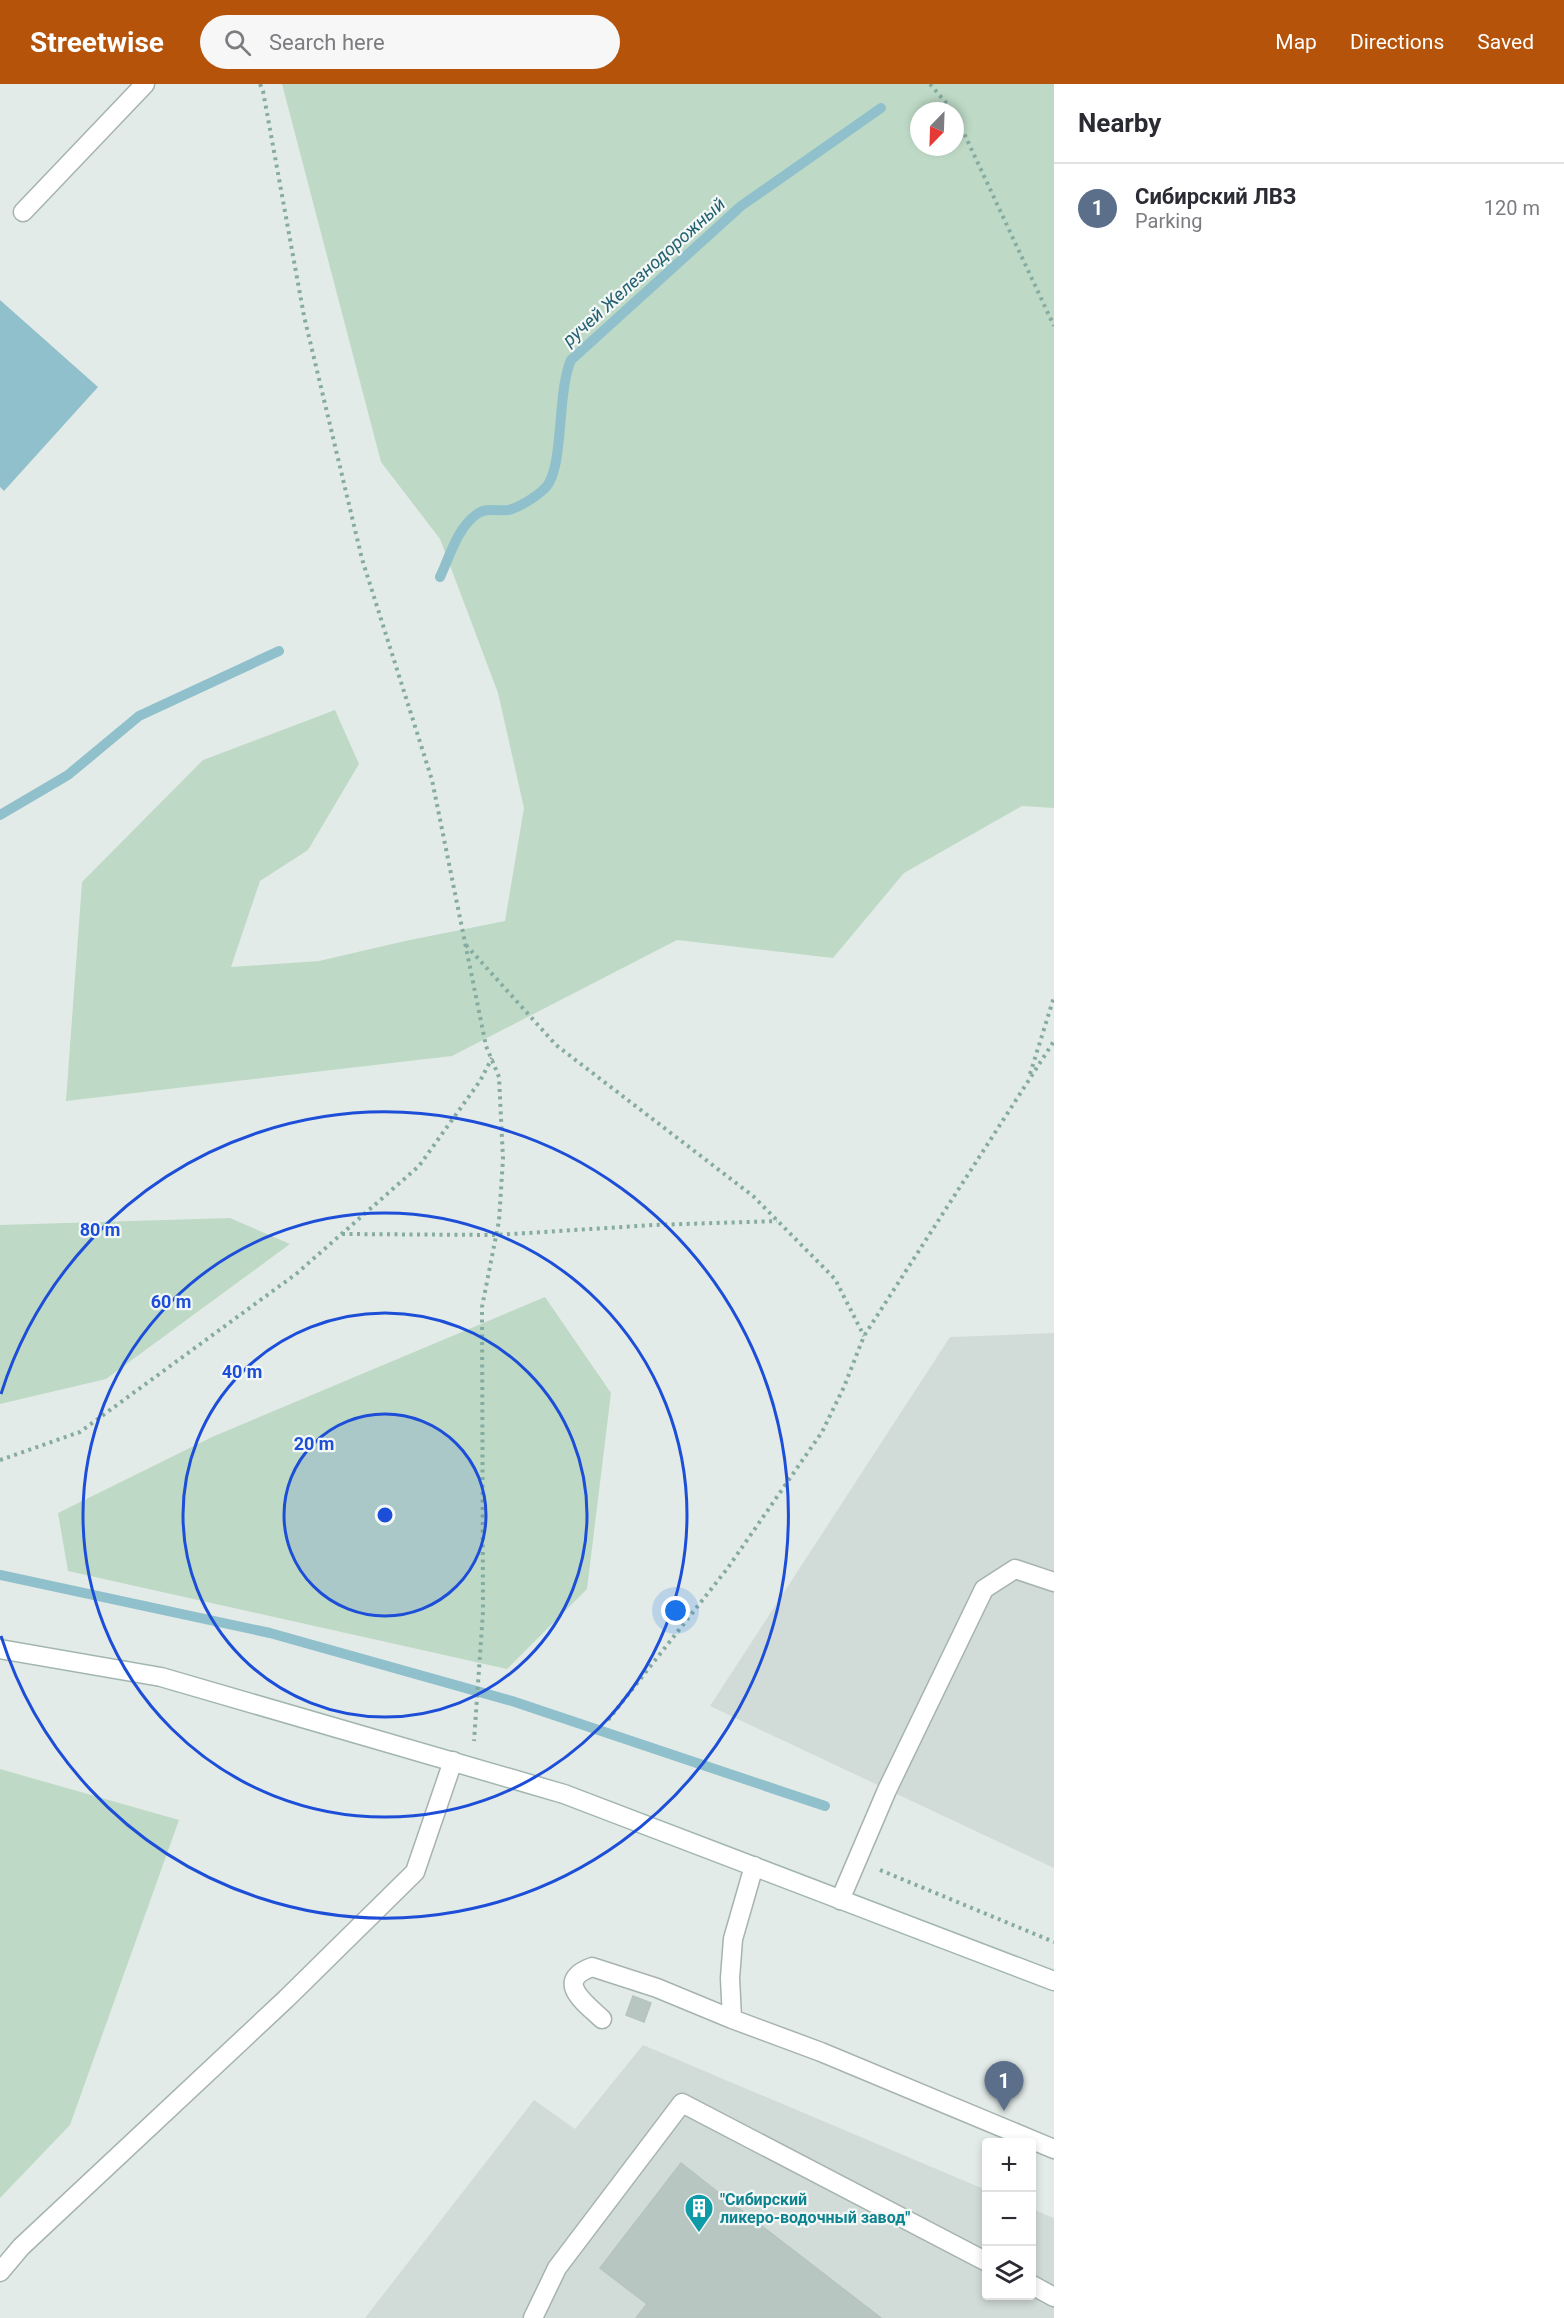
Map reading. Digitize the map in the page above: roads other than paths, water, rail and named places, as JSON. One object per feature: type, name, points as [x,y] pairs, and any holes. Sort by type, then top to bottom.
[{"type":"main road","points":[[23,212],[145,84]]},
{"type":"main road","points":[[840,1900],[887,1790],[984,1589],[1015,1569],[1054,1582]]},
{"type":"main road","points":[[0,1649],[161,1677],[564,1794],[1054,1981]]},
{"type":"main road","points":[[0,2272],[21,2247],[286,1999],[415,1872],[453,1761]]},
{"type":"main road","points":[[732,2019],[730,1978],[733,1939],[754,1866]]},
{"type":"main road","points":[[602,2019],[578,1996],[574,1988],[574,1978],[581,1971],[592,1967],[657,1988],[821,2052],[1054,2149]]},
{"type":"main road","points":[[533,2318],[557,2268],[682,2103],[982,2259]]},
{"type":"main road","points":[[1036,2287],[1054,2297]]},
{"type":"water","points":[[0,300],[98,387],[4,491],[0,487]]},
{"type":"waterway","name":"ручей Железнодорожный","points":[[440,577],[464,527],[477,514],[486,510],[508,510],[516,507],[547,486],[556,461],[564,390],[571,360],[741,206],[881,108]]},
{"type":"waterway","name":"ручей Железнодорожный","points":[[0,815],[68,775],[139,716],[279,651]]},
{"type":"waterway","points":[[0,1575],[270,1633],[512,1701],[825,1806]]},
{"type":"place","name":"Сибирский ЛВЗ","points":[[1004,2111]]},
{"type":"place","name":"\"Сибирский ликеро-водочный завод\"","points":[[699,2234]]}]
